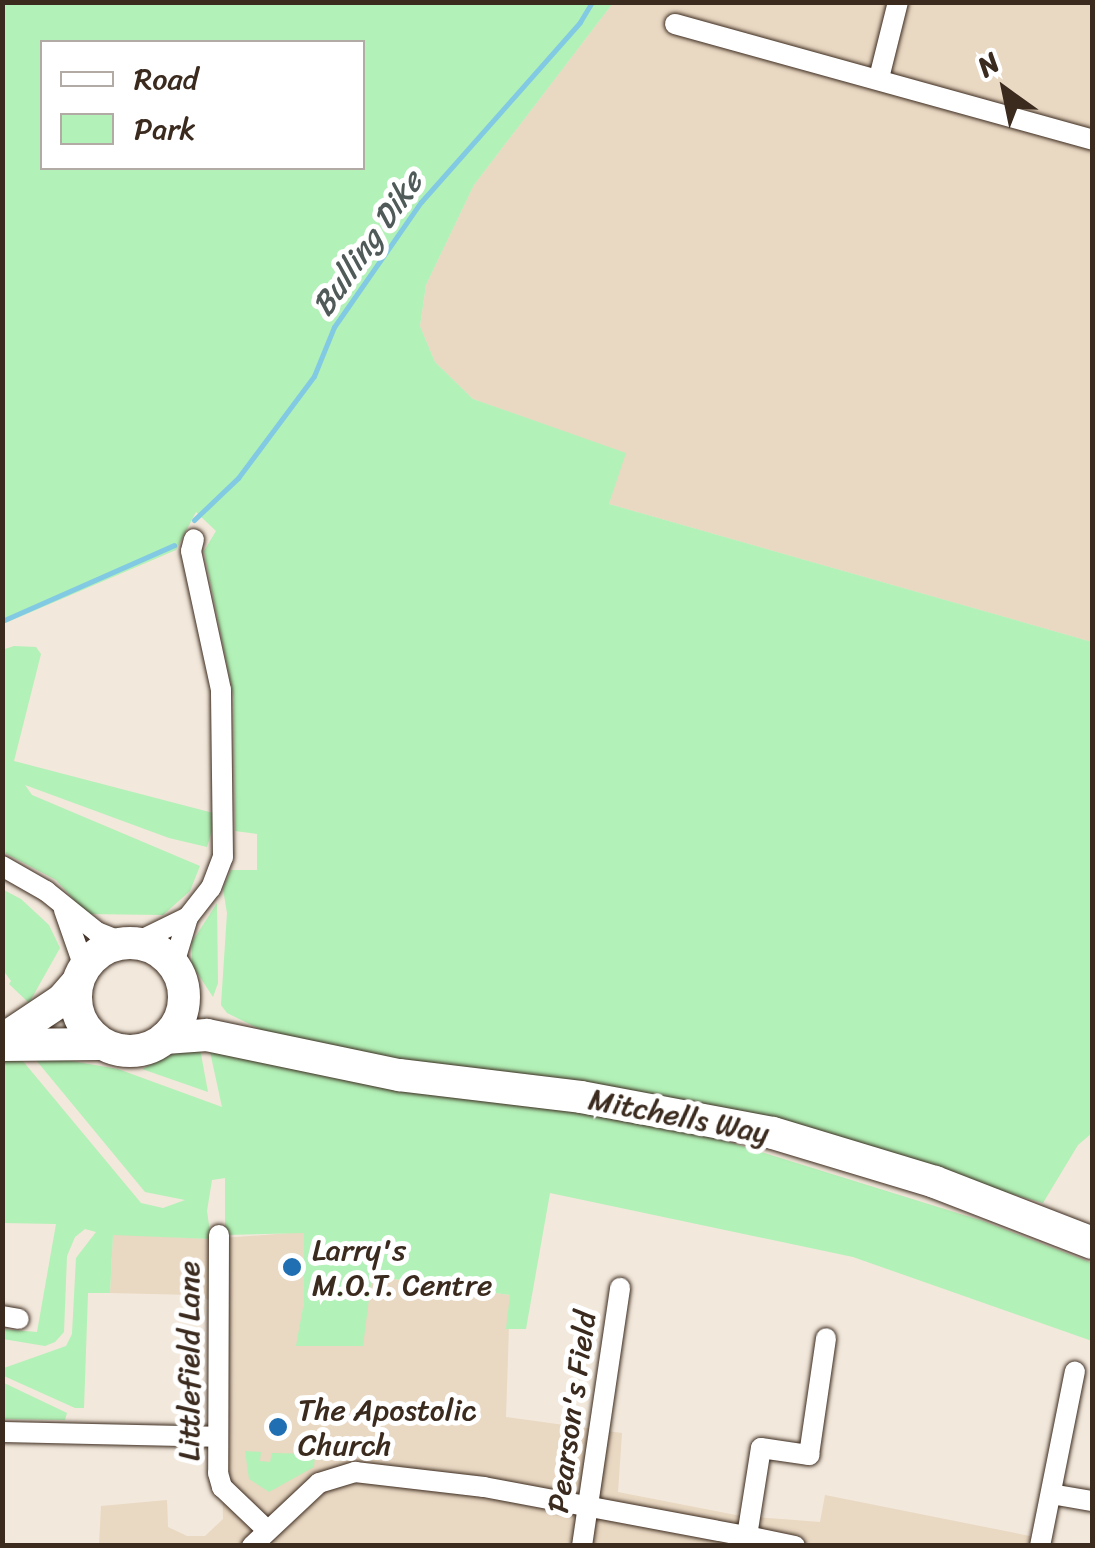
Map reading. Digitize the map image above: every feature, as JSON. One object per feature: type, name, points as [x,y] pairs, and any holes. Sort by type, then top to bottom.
[{"type":"main road","points":[[129,942],[164,954],[178,970],[182,1013],[165,1038],[136,1051],[102,1044],[2,1043],[62,1000],[95,954],[129,942]]},
{"type":"main road","name":"Mitchells Way","points":[[178,970],[211,1015],[252,1042]]},
{"type":"main road","points":[[80,975],[79,1018],[102,1044]]},
{"type":"main road","name":"Mitchells Way","points":[[165,1038],[206,1035],[252,1042],[398,1075],[581,1097],[773,1133],[935,1182],[1092,1242]]},
{"type":"street","points":[[879,78],[898,2]]},
{"type":"street","points":[[675,24],[1092,140]]},
{"type":"street","points":[[178,970],[188,918],[211,888],[226,834],[220,690],[191,551],[194,540]]},
{"type":"street","points":[[2,866],[46,891],[64,910],[129,942],[188,918]]},
{"type":"street","points":[[64,910],[80,975]]},
{"type":"street","name":"Littlefield Lane","points":[[219,1235],[216,1437],[222,1486],[266,1528]]},
{"type":"street","name":"Pearson's Field","points":[[582,1546],[620,1288]]},
{"type":"street","points":[[748,1536],[760,1448],[809,1455],[826,1338]]},
{"type":"street","points":[[1040,1546],[1075,1371]]},
{"type":"street","points":[[2,1432],[216,1437]]},
{"type":"street","points":[[252,1546],[266,1528],[319,1482],[355,1472],[588,1506],[794,1546]]},
{"type":"street","points":[[1050,1494],[1092,1502]]},
{"type":"shaded area","points":[[613,3],[1092,3],[1092,642],[609,504],[625,453],[473,399],[435,362],[420,326],[426,285],[474,185]]},
{"type":"shaded area","points":[[304,1232],[304,1302],[297,1346],[371,1276],[510,1295],[506,1417],[622,1433],[618,1492],[741,1516],[820,1522],[825,1495],[1035,1537],[1032,1546],[99,1546],[101,1506],[167,1500],[168,1527],[187,1536],[205,1536],[223,1519],[219,1303],[194,1295],[110,1293],[113,1234],[211,1239]]},
{"type":"green space","points":[[3,3],[613,3],[474,185],[426,285],[420,326],[435,362],[473,399],[626,453],[609,504],[1092,642],[1092,1133],[1078,1145],[1043,1203],[708,1106],[359,1054],[266,1032],[227,1013],[221,1005],[227,913],[223,889],[231,870],[257,870],[257,834],[235,831],[234,699],[204,551],[216,531],[196,512],[176,550],[3,624]]},
{"type":"green space","points":[[36,647],[41,654],[14,761],[217,814],[207,847],[169,838],[25,785],[32,795],[200,866],[190,891],[163,915],[87,914],[56,880],[3,852],[2,650]]},
{"type":"green space","points":[[2,889],[21,899],[49,925],[60,948],[29,1003],[9,984],[11,981],[3,970]]},
{"type":"green space","points":[[217,903],[218,983],[213,997],[192,965],[192,942]]},
{"type":"green space","points":[[209,1047],[665,1122],[983,1221],[1092,1263],[1092,1341],[853,1257],[550,1193],[526,1329],[506,1329],[510,1295],[372,1276],[363,1346],[296,1346],[304,1302],[304,1233],[225,1235],[225,1178],[212,1180],[207,1211],[211,1239],[113,1235],[110,1293],[88,1293],[84,1408],[75,1408],[4,1376],[4,1368],[66,1346],[72,1334],[76,1258],[96,1232],[85,1229],[75,1237],[67,1256],[64,1332],[45,1346],[3,1339],[2,1329],[37,1332],[56,1224],[3,1223],[3,1057],[17,1054],[141,1203],[163,1208],[185,1200],[145,1192],[31,1054],[118,1069],[222,1107]]},
{"type":"green space","points":[[200,1049],[208,1092],[142,1069],[175,1053]]},
{"type":"green space","points":[[2,1382],[67,1413],[65,1420],[3,1419]]},
{"type":"green space","points":[[245,1451],[261,1452],[260,1461],[270,1462],[272,1453],[315,1454],[314,1467],[269,1492],[249,1479]]},
{"type":"waterway","name":"Bulling Dike","points":[[194,520],[238,478],[314,376],[334,327],[421,202],[580,22],[592,2]]},
{"type":"waterway","name":"Bulling Dike","points":[[2,621],[174,545]]},
{"type":"place","name":"Larry's M.O.T. Centre","points":[[292,1267]]},
{"type":"place","name":"The Apostolic Church","points":[[278,1427]]}]
